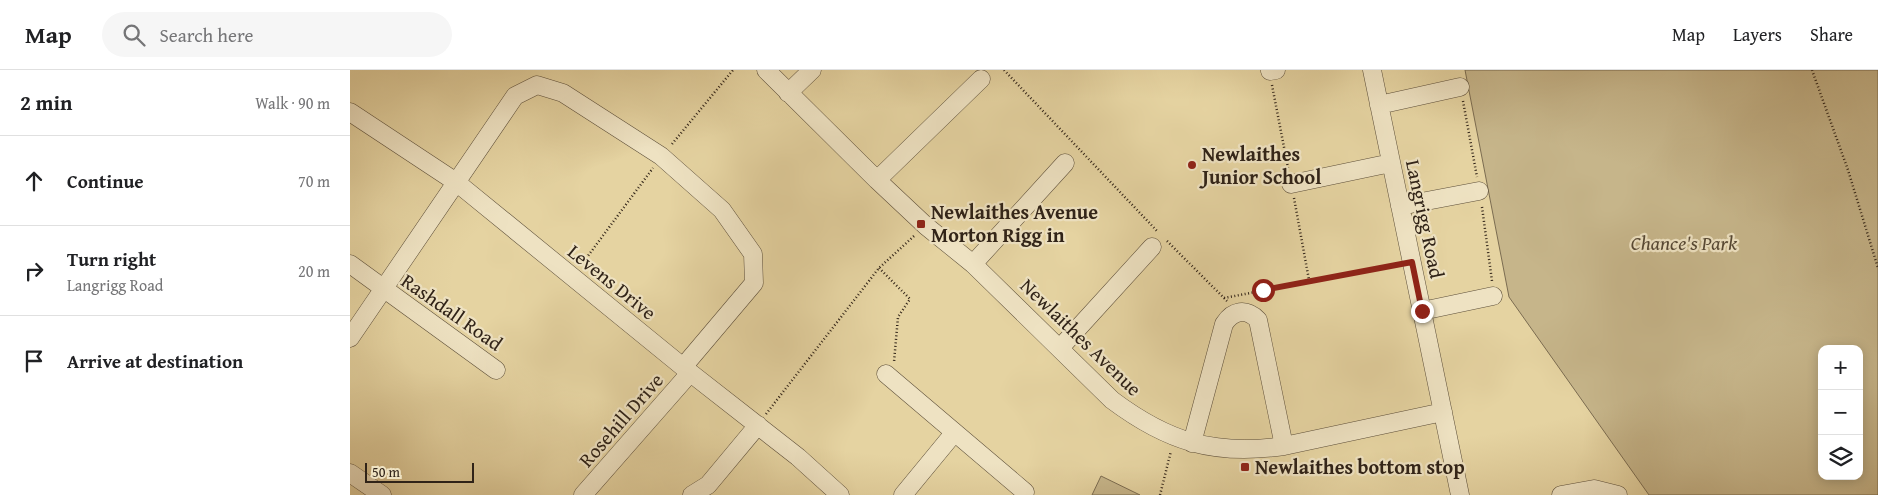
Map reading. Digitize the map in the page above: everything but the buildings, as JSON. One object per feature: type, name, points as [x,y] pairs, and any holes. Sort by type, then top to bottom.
[{"type":"street","name":"Newlaithes Avenue","points":[[766,70],[877,180],[926,226],[973,264],[1112,400],[1132,415],[1174,437],[1192,443],[1239,450],[1284,446],[1443,412]]},
{"type":"street","points":[[788,93],[812,70]]},
{"type":"street","name":"Langrigg Road","points":[[1372,70],[1460,495]]},
{"type":"street","points":[[877,180],[981,79]]},
{"type":"street","name":"Rashdall Road","points":[[350,338],[516,96],[537,85],[563,93],[661,156]]},
{"type":"street","points":[[1379,105],[1460,87]]},
{"type":"street","name":"Levens Drive","points":[[350,112],[456,182],[687,370],[798,457],[840,495]]},
{"type":"street","name":"Rosehill Drive","points":[[583,495],[687,370],[754,283],[753,254],[722,210],[661,156]]},
{"type":"street","points":[[973,264],[1065,162]]},
{"type":"street","points":[[1291,184],[1391,163]]},
{"type":"street","points":[[1400,206],[1479,191]]},
{"type":"street","points":[[1060,348],[1159,240]]},
{"type":"street","name":"Rashdall Road","points":[[350,264],[383,290],[496,370]]},
{"type":"street","points":[[1422,311],[1493,296]]},
{"type":"street","points":[[1192,443],[1224,324],[1228,317],[1239,312],[1252,314],[1258,320],[1284,446]]},
{"type":"street","points":[[886,374],[1025,492]]},
{"type":"street","points":[[692,495],[708,485],[758,425]]},
{"type":"street","points":[[903,495],[954,433]]},
{"type":"street","points":[[350,473],[382,495]]},
{"type":"street","points":[[1561,495],[1594,489],[1618,495]]},
{"type":"path","points":[[573,277],[661,156],[733,70]]},
{"type":"path","points":[[1004,70],[1159,240],[1239,312]]},
{"type":"path","points":[[1812,70],[1848,170],[1878,268]]},
{"type":"path","points":[[758,425],[879,268],[926,226]]},
{"type":"path","points":[[1224,298],[1412,262]]},
{"type":"path","points":[[879,268],[910,300],[898,317],[894,362],[886,374]]},
{"type":"path","points":[[1160,495],[1174,437]]},
{"type":"green space","name":"Chance's Park","points":[[1465,70],[1878,70],[1878,495],[1649,495],[1509,297]]},
{"type":"green space","points":[[1101,476],[1140,495],[1092,495]]},
{"type":"place","name":"Newlaithes Junior School","points":[[1192,165]]},
{"type":"place","name":"Newlaithes Avenue Morton Rigg in","points":[[921,224]]},
{"type":"place","name":"Newlaithes bottom stop","points":[[1245,467]]},
{"type":"route","points":[[1263,290],[1412,262],[1422,311]]}]
